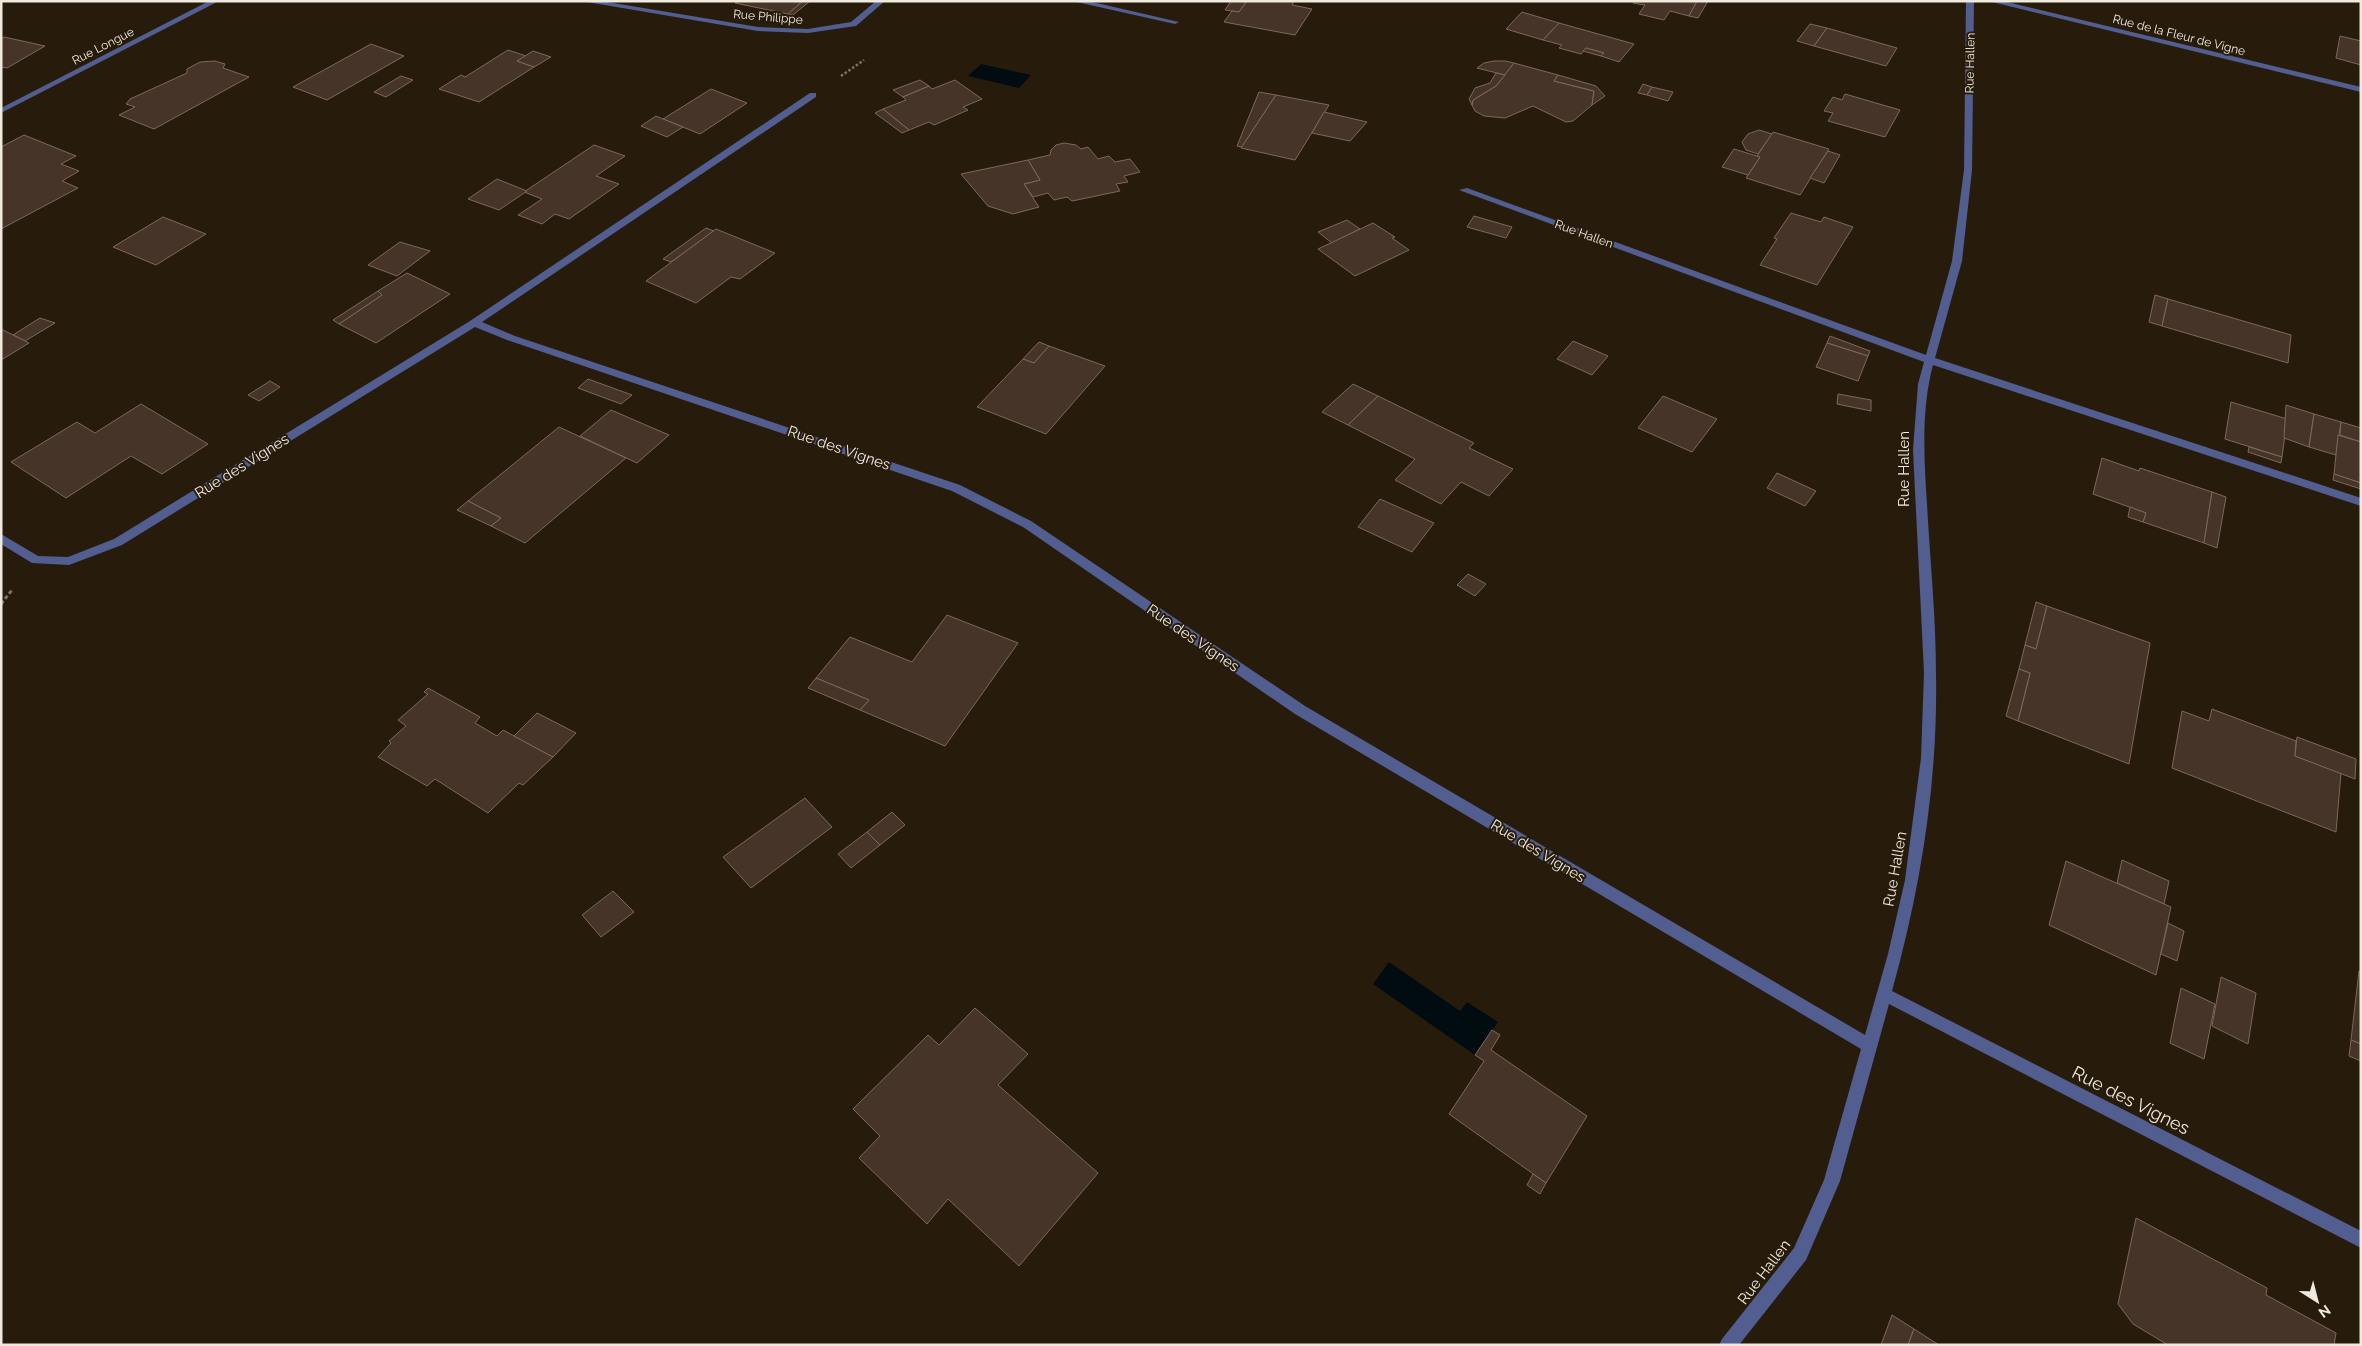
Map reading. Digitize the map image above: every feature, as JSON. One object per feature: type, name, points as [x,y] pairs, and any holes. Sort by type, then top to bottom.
[{"type":"street","name":"Rue Longue","points":[[1,111],[215,1]]},
{"type":"street","name":"Rue Philippe","points":[[585,1],[758,29],[808,31],[853,24],[881,1]]},
{"type":"street","points":[[1076,1],[1176,22]]},
{"type":"street","name":"Rue Hallen","points":[[1730,1344],[1800,1254],[1832,1181],[1884,994],[1912,880],[1928,758],[1930,674],[1918,450],[1924,384],[1957,261],[1968,170],[1970,1]]},
{"type":"street","name":"Rue de la Fleur de Vigne","points":[[1992,1],[2361,90]]},
{"type":"street","name":"Rue des Vignes","points":[[1,538],[36,560],[69,561],[118,542],[474,323],[814,95]]},
{"type":"street","name":"Rue Hallen","points":[[1464,190],[1929,360],[2361,502]]},
{"type":"street","name":"Rue des Vignes","points":[[474,323],[521,341],[956,488],[1027,524],[1300,710],[1870,1046]]},
{"type":"street","name":"Rue des Vignes","points":[[1884,994],[2361,1240]]},
{"type":"shaded area","points":[[981,64],[1031,75],[1019,88],[968,76]]},
{"type":"shaded area","points":[[1389,962],[1460,1011],[1467,1002],[1498,1022],[1475,1055],[1373,984]]},
{"type":"building","points":[[738,1],[803,1],[788,14],[735,3]]},
{"type":"building","points":[[803,1],[810,1],[793,15],[788,14]]},
{"type":"building","points":[[1231,1],[1247,1],[1239,12],[1225,10]]},
{"type":"building","points":[[1247,1],[1294,1],[1292,5],[1312,9],[1295,35],[1224,22],[1232,11],[1239,12]]},
{"type":"building","points":[[1634,1],[1697,1],[1689,16],[1670,11],[1664,20],[1639,14],[1645,5],[1633,3]]},
{"type":"building","points":[[1697,1],[1708,1],[1698,18],[1689,16]]},
{"type":"building","points":[[1522,12],[1559,23],[1543,40],[1506,29]]},
{"type":"building","points":[[1559,23],[1634,44],[1619,62],[1601,56],[1604,53],[1586,48],[1581,54],[1559,48],[1562,45],[1543,40]]},
{"type":"building","points":[[1810,24],[1827,28],[1814,46],[1797,41]]},
{"type":"building","points":[[1827,28],[1897,48],[1886,66],[1814,46]]},
{"type":"building","points":[[2340,36],[2361,41],[2361,65],[2336,58]]},
{"type":"building","points":[[4,37],[45,46],[7,68],[1,67],[1,39]]},
{"type":"building","points":[[371,44],[404,56],[327,100],[293,87]]},
{"type":"building","points":[[1586,48],[1604,53],[1601,56],[1583,51]]},
{"type":"building","points":[[508,50],[526,56],[517,61],[534,67],[479,102],[439,89],[461,75],[465,77]]},
{"type":"building","points":[[533,51],[551,57],[534,67],[517,61]]},
{"type":"building","points":[[215,61],[225,64],[223,68],[249,77],[154,129],[119,115],[135,107],[126,104],[130,99],[187,73],[187,69],[200,62]]},
{"type":"building","points":[[1494,61],[1514,63],[1505,75],[1477,68],[1484,63]]},
{"type":"building","points":[[1514,63],[1558,75],[1554,81],[1594,91],[1592,105],[1573,121],[1566,122],[1533,106],[1505,118],[1484,116],[1475,111],[1472,105],[1473,100],[1496,86]]},
{"type":"building","points":[[1496,73],[1505,75],[1496,86],[1473,100],[1472,105],[1469,99],[1475,88],[1490,83]]},
{"type":"building","points":[[1558,75],[1596,86],[1605,96],[1592,105],[1594,91],[1554,81]]},
{"type":"building","points":[[401,76],[413,80],[386,97],[374,92]]},
{"type":"building","points":[[920,80],[929,86],[903,97],[893,90]]},
{"type":"building","points":[[955,80],[982,99],[963,107],[968,110],[934,125],[929,122],[909,130],[883,109],[906,100],[903,97],[929,86],[932,89]]},
{"type":"building","points":[[1643,84],[1652,87],[1647,95],[1638,93]]},
{"type":"building","points":[[1652,87],[1673,92],[1668,101],[1647,95]]},
{"type":"building","points":[[711,89],[747,103],[700,134],[663,119]]},
{"type":"building","points":[[1259,92],[1276,95],[1242,147],[1237,146]]},
{"type":"building","points":[[1845,94],[1900,110],[1885,137],[1828,121],[1833,113],[1824,111],[1833,97],[1842,100]]},
{"type":"building","points":[[1276,95],[1329,105],[1295,160],[1241,148]]},
{"type":"building","points":[[883,109],[909,130],[902,133],[875,113]]},
{"type":"building","points":[[1324,112],[1367,122],[1350,141],[1312,133]]},
{"type":"building","points":[[656,116],[683,127],[667,137],[641,126]]},
{"type":"building","points":[[1759,130],[1772,134],[1758,154],[1746,150],[1742,142],[1748,134]]},
{"type":"building","points":[[1773,132],[1829,149],[1800,195],[1746,178],[1760,157],[1757,156]]},
{"type":"building","points":[[24,135],[76,156],[61,164],[79,171],[62,181],[78,188],[1,229],[1,147]]},
{"type":"building","points":[[1064,143],[1076,145],[1081,149],[1088,147],[1098,159],[1109,156],[1115,162],[1130,159],[1140,172],[1124,176],[1128,182],[1116,184],[1120,191],[1072,201],[1067,197],[1054,200],[1048,193],[1033,197],[1024,184],[1040,180],[1028,160],[1050,155],[1051,150],[1056,145]]},
{"type":"building","points":[[594,145],[625,156],[596,176],[619,184],[569,219],[555,214],[542,224],[518,215],[542,199],[524,192]]},
{"type":"building","points":[[1734,149],[1760,157],[1748,175],[1722,167]]},
{"type":"building","points":[[1828,151],[1840,155],[1824,183],[1810,178]]},
{"type":"building","points":[[1028,160],[1040,180],[1024,184],[1039,207],[1013,214],[988,206],[961,174]]},
{"type":"building","points":[[497,179],[527,191],[499,210],[468,199]]},
{"type":"building","points":[[1791,213],[1821,222],[1824,217],[1853,227],[1817,285],[1760,265],[1777,239],[1774,238]]},
{"type":"building","points":[[1474,216],[1512,227],[1506,238],[1467,227]]},
{"type":"building","points":[[163,217],[206,234],[156,265],[113,247]]},
{"type":"building","points":[[1347,220],[1360,229],[1332,243],[1318,232]]},
{"type":"building","points":[[1373,223],[1395,237],[1392,238],[1409,250],[1355,276],[1318,249]]},
{"type":"building","points":[[706,228],[714,231],[671,262],[663,259]]},
{"type":"building","points":[[716,229],[775,253],[740,279],[731,277],[696,303],[646,281]]},
{"type":"building","points":[[400,242],[430,251],[397,276],[368,265]]},
{"type":"building","points":[[407,273],[450,294],[376,343],[339,324],[382,295],[378,291]]},
{"type":"building","points":[[378,291],[382,295],[339,324],[333,320]]},
{"type":"building","points":[[2155,295],[2168,299],[2162,326],[2149,322]]},
{"type":"building","points":[[2168,299],[2291,335],[2288,363],[2162,326]]},
{"type":"building","points":[[40,318],[55,323],[25,341],[13,335]]},
{"type":"building","points":[[1,329],[29,343],[1,360]]},
{"type":"building","points":[[1830,336],[1870,351],[1868,356],[1827,343]]},
{"type":"building","points":[[1573,341],[1608,356],[1592,375],[1557,359]]},
{"type":"building","points":[[1039,342],[1049,346],[1034,363],[1023,359]]},
{"type":"building","points":[[1827,343],[1868,356],[1858,381],[1816,367]]},
{"type":"building","points":[[1049,346],[1105,366],[1046,434],[977,407],[1023,359],[1034,363]]},
{"type":"building","points":[[588,379],[632,395],[621,404],[578,388]]},
{"type":"building","points":[[270,381],[280,387],[259,401],[248,395]]},
{"type":"building","points":[[1353,384],[1378,396],[1348,425],[1322,412]]},
{"type":"building","points":[[1838,394],[1871,400],[1871,411],[1837,404]]},
{"type":"building","points":[[1378,396],[1474,443],[1469,448],[1513,469],[1489,496],[1461,482],[1441,504],[1395,480],[1415,459],[1348,425]]},
{"type":"building","points":[[1663,396],[1717,419],[1692,452],[1638,428]]},
{"type":"building","points":[[2231,402],[2287,419],[2282,457],[2225,439]]},
{"type":"building","points":[[141,404],[208,444],[162,474],[131,456],[66,498],[11,462],[77,422],[95,433]]},
{"type":"building","points":[[2286,405],[2314,414],[2309,447],[2284,438]]},
{"type":"building","points":[[611,410],[669,435],[637,463],[580,436]]},
{"type":"building","points":[[2314,414],[2341,422],[2336,455],[2309,447]]},
{"type":"building","points":[[2341,422],[2361,428],[2361,442],[2340,435]]},
{"type":"building","points":[[559,427],[626,458],[525,543],[491,526],[501,518],[468,501]]},
{"type":"building","points":[[2338,435],[2361,442],[2361,483],[2334,474]]},
{"type":"building","points":[[2249,447],[2282,457],[2281,463],[2248,452]]},
{"type":"building","points":[[2102,458],[2139,471],[2140,468],[2212,492],[2204,543],[2143,522],[2146,513],[2093,494]]},
{"type":"building","points":[[1777,473],[1816,491],[1805,506],[1767,488]]},
{"type":"building","points":[[2334,474],[2361,483],[2361,489],[2333,480]]},
{"type":"building","points":[[2212,492],[2226,497],[2217,548],[2204,543]]},
{"type":"building","points":[[1380,499],[1434,523],[1412,552],[1358,527]]},
{"type":"building","points":[[468,501],[501,518],[491,526],[457,510]]},
{"type":"building","points":[[2130,507],[2146,513],[2143,522],[2128,517]]},
{"type":"building","points":[[1468,574],[1486,584],[1475,596],[1457,585]]},
{"type":"building","points":[[2036,602],[2047,606],[2036,649],[2025,645]]},
{"type":"building","points":[[2047,606],[2150,643],[2129,764],[2018,721],[2030,673],[2019,669],[2025,645],[2036,649]]},
{"type":"building","points":[[947,615],[1018,643],[945,746],[860,710],[869,700],[816,678],[850,637],[912,662]]},
{"type":"building","points":[[2019,669],[2030,673],[2018,721],[2006,716]]},
{"type":"building","points":[[816,678],[869,700],[860,710],[808,688]]},
{"type":"building","points":[[428,688],[480,717],[475,723],[497,736],[503,730],[553,757],[523,785],[519,783],[488,813],[435,779],[427,786],[378,757],[391,743],[389,741],[406,726],[398,720],[428,694],[424,692]]},
{"type":"building","points":[[2212,709],[2296,741],[2295,756],[2341,773],[2336,832],[2172,768],[2182,711],[2209,721]]},
{"type":"building","points":[[537,713],[576,733],[553,757],[514,736]]},
{"type":"building","points":[[2297,737],[2356,759],[2355,779],[2295,756]]},
{"type":"building","points":[[805,798],[832,827],[751,888],[723,857]]},
{"type":"building","points":[[892,812],[905,825],[880,845],[867,832]]},
{"type":"building","points":[[867,832],[880,845],[851,868],[838,854]]},
{"type":"building","points":[[2122,860],[2169,881],[2164,904],[2117,883]]},
{"type":"building","points":[[2066,861],[2171,907],[2156,975],[2049,925]]},
{"type":"building","points":[[613,891],[634,912],[601,937],[582,915]]},
{"type":"building","points":[[2168,923],[2184,931],[2177,961],[2161,954]]},
{"type":"building","points":[[2359,971],[2361,972],[2361,1044],[2351,1040]]},
{"type":"building","points":[[2221,977],[2256,993],[2248,1044],[2212,1026]]},
{"type":"building","points":[[2181,988],[2215,1004],[2204,1059],[2170,1043]]},
{"type":"building","points":[[975,1008],[1028,1054],[998,1085],[1098,1173],[1019,1266],[948,1199],[927,1224],[859,1158],[880,1136],[853,1109],[928,1035],[939,1045]]},
{"type":"building","points":[[1492,1030],[1500,1035],[1491,1050],[1587,1116],[1546,1183],[1449,1114],[1484,1061],[1475,1055]]},
{"type":"building","points":[[2351,1040],[2361,1044],[2361,1061],[2349,1056]]},
{"type":"building","points":[[1533,1174],[1546,1183],[1540,1194],[1527,1185]]},
{"type":"building","points":[[2136,1218],[2267,1288],[2266,1295],[2336,1333],[2334,1345],[2168,1345],[2133,1324],[2118,1304]]},
{"type":"building","points":[[1892,1315],[1914,1329],[1908,1345],[1881,1345]]},
{"type":"building","points":[[1914,1329],[1939,1345],[1908,1345]]}]
